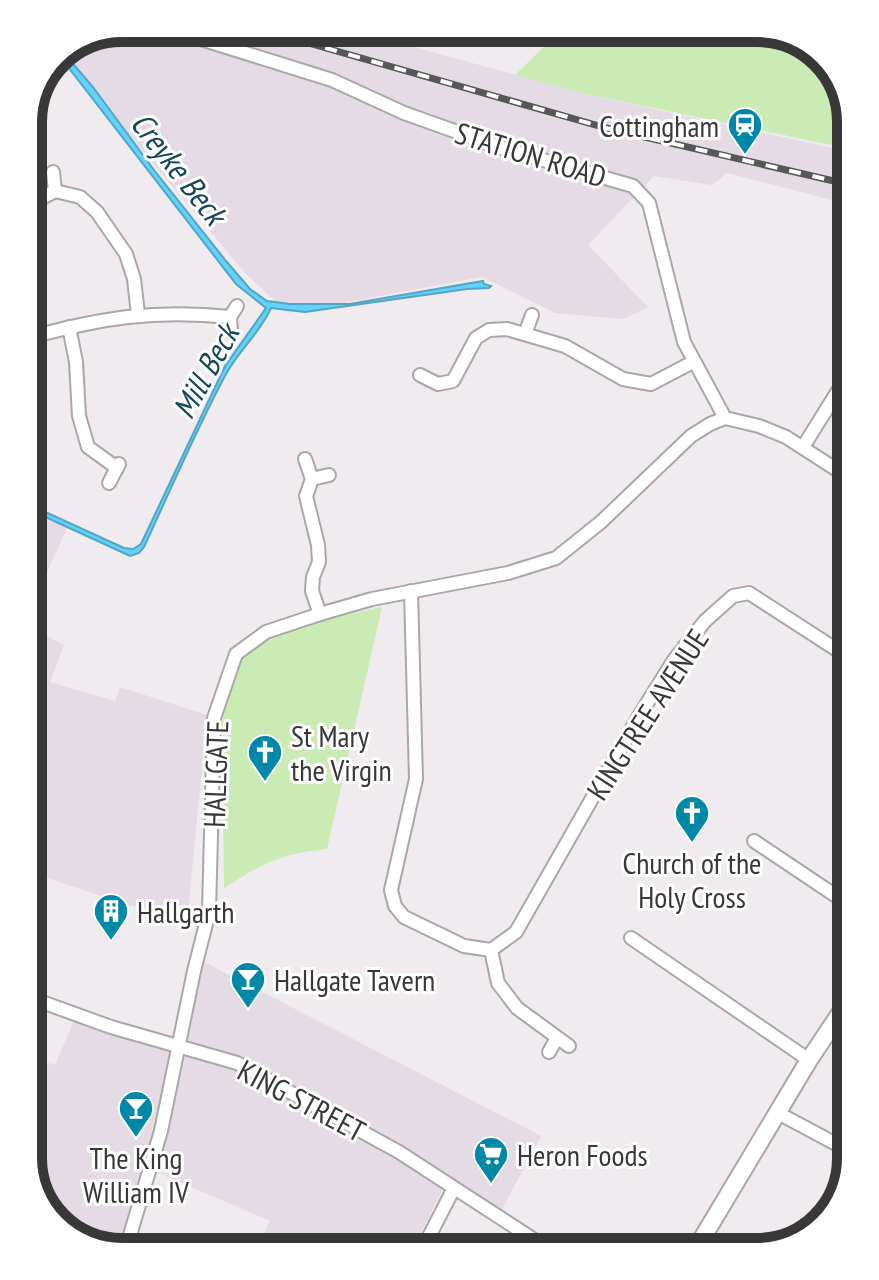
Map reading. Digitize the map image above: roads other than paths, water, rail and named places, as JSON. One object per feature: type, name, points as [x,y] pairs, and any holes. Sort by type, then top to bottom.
[{"type":"main road","points":[[702,1238],[837,1018]]},
{"type":"street","name":"STATION ROAD","points":[[210,42],[330,80],[404,113],[502,148],[633,186],[649,203],[684,342],[725,418]]},
{"type":"street","points":[[53,172],[55,191]]},
{"type":"street","points":[[42,198],[55,191],[68,192],[80,197],[97,212],[126,254],[134,279],[138,314]]},
{"type":"street","points":[[42,334],[138,314],[234,312],[231,332]]},
{"type":"street","points":[[525,334],[532,315]]},
{"type":"street","points":[[69,327],[76,362],[79,416],[88,447],[119,464],[109,483]]},
{"type":"street","points":[[420,375],[438,384],[453,381],[476,338],[489,330],[507,329],[565,346],[623,379],[651,384],[693,362]]},
{"type":"street","points":[[803,447],[837,392]]},
{"type":"street","points":[[725,418],[759,426],[803,447],[837,470]]},
{"type":"street","name":"HALLGATE","points":[[129,1238],[161,1131],[209,912],[214,718],[236,654],[266,632],[320,614],[411,591],[508,573],[556,558],[601,522],[691,436],[725,418]]},
{"type":"street","points":[[305,459],[312,479],[306,496],[319,562],[312,591],[320,614]]},
{"type":"street","points":[[312,479],[329,475]]},
{"type":"street","points":[[411,591],[416,779],[391,890],[395,906],[404,917],[464,946],[491,950],[498,983],[517,1008],[569,1046]]},
{"type":"street","name":"KINGTREE AVENUE","points":[[491,950],[516,932],[674,660],[705,621],[733,596],[749,593],[837,650]]},
{"type":"street","points":[[754,841],[837,897]]},
{"type":"street","points":[[631,938],[809,1060]]},
{"type":"street","name":"KING STREET","points":[[42,1002],[111,1027],[237,1063],[385,1144],[531,1238]]},
{"type":"street","points":[[549,1052],[557,1038]]},
{"type":"street","points":[[778,1113],[837,1145]]},
{"type":"street","points":[[428,1238],[454,1188]]},
{"type":"water","points":[[69,62],[93,87],[226,261],[250,289],[267,301],[350,304],[483,281],[491,286],[305,312],[271,308],[226,374],[139,553],[130,556],[42,515],[42,510],[124,548],[133,549],[141,544],[225,366],[266,308],[236,284],[66,65]]},
{"type":"railway","points":[[305,42],[606,128],[837,182]]},
{"type":"place","name":"Cottingham","points":[[745,156]]},
{"type":"place","name":"St Mary the Virgin","points":[[265,783]]},
{"type":"place","name":"Church of the Holy Cross","points":[[692,844]]},
{"type":"place","name":"Hallgarth","points":[[111,942]]},
{"type":"place","name":"Hallgate Tavern","points":[[248,1010]]},
{"type":"place","name":"The King William IV","points":[[136,1139]]},
{"type":"place","name":"Heron Foods","points":[[491,1185]]},
{"type":"water label","name":"Creyke Beck","points":[[179,168]]},
{"type":"water label","name":"Mill Beck","points":[[205,371]]}]
